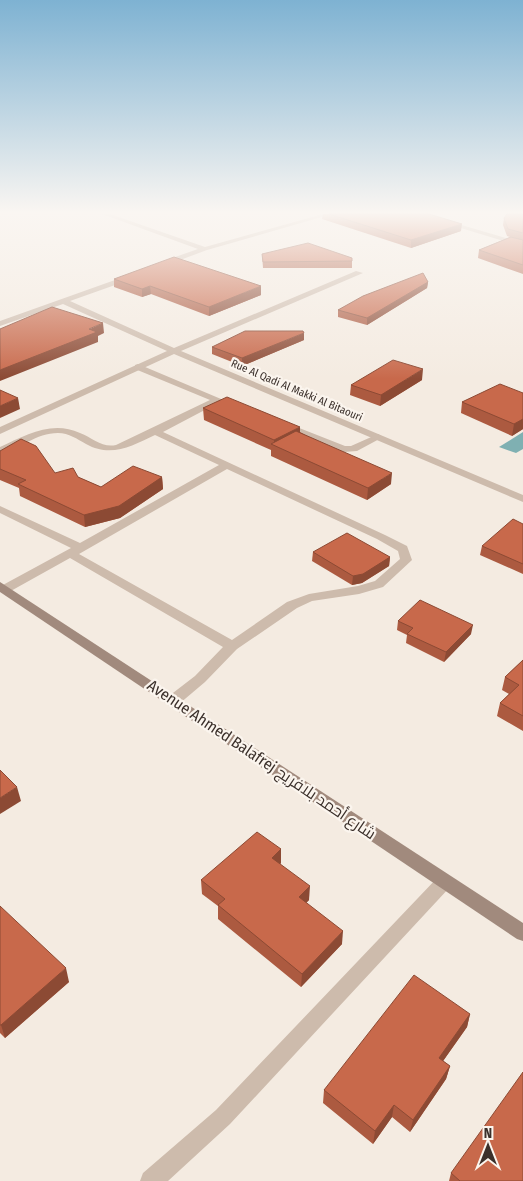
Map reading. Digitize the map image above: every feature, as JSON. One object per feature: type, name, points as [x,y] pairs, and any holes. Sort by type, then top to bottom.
[{"type":"main road","name":"Avenue Ahmed Balafrej شارع أحمد بلافريج","points":[[2,588],[174,700],[523,934]]},
{"type":"street","points":[[0,431],[174,351],[359,272]]},
{"type":"street","points":[[0,324],[134,275]]},
{"type":"street","name":"Rue Al Qadi Al Makki Al Bitaouri","points":[[62,300],[174,351],[523,499]]},
{"type":"street","points":[[138,367],[243,410]]},
{"type":"street","points":[[0,451],[48,429],[71,431],[98,446],[110,449],[154,431],[218,400]]},
{"type":"street","points":[[277,422],[344,449],[352,449],[378,437]]},
{"type":"street","points":[[154,431],[225,466],[381,537],[403,549],[406,560],[379,584],[359,590],[309,598],[292,605],[232,646],[200,679],[174,700]]},
{"type":"street","points":[[2,588],[76,551],[225,466]]},
{"type":"street","points":[[0,509],[76,551],[232,646]]},
{"type":"street","points":[[151,1181],[223,1117],[444,882]]},
{"type":"water","points":[[523,432],[523,449],[516,453],[499,447]]},
{"type":"building","points":[[141,269],[210,269],[261,286],[209,307],[150,286],[142,289],[114,279]]},
{"type":"building","points":[[423,273],[428,282],[367,318],[338,310],[363,296]]},
{"type":"building","points":[[52,307],[103,323],[89,329],[97,332],[0,370],[0,329]]},
{"type":"building","points":[[245,331],[303,331],[304,333],[242,358],[212,347]]},
{"type":"building","points":[[393,360],[423,369],[381,395],[351,385]]},
{"type":"building","points":[[500,384],[523,393],[523,419],[514,424],[462,402]]},
{"type":"building","points":[[0,390],[18,398],[0,406]]},
{"type":"building","points":[[227,397],[300,427],[274,440],[203,408]]},
{"type":"building","points":[[296,431],[392,473],[368,488],[271,444]]},
{"type":"building","points":[[21,439],[36,446],[55,473],[73,468],[78,477],[101,487],[133,466],[162,477],[119,506],[84,515],[18,484],[26,480],[0,469],[0,451]]},
{"type":"building","points":[[513,519],[523,524],[523,564],[482,546]]},
{"type":"building","points":[[347,533],[390,557],[363,574],[353,576],[313,552]]},
{"type":"building","points":[[420,600],[473,625],[446,652],[407,634],[413,628],[398,621]]},
{"type":"building","points":[[523,660],[523,716],[500,703],[519,685],[505,677]]},
{"type":"building","points":[[0,770],[17,787],[0,798]]},
{"type":"building","points":[[257,832],[281,849],[272,858],[310,886],[299,897],[343,931],[302,974],[218,905],[225,899],[201,880]]},
{"type":"building","points":[[0,906],[66,968],[1,1025],[0,1025]]},
{"type":"building","points":[[414,975],[470,1014],[439,1058],[450,1066],[413,1120],[394,1105],[375,1131],[324,1090]]},
{"type":"building","points":[[523,1072],[523,1181],[460,1181],[451,1173]]}]
